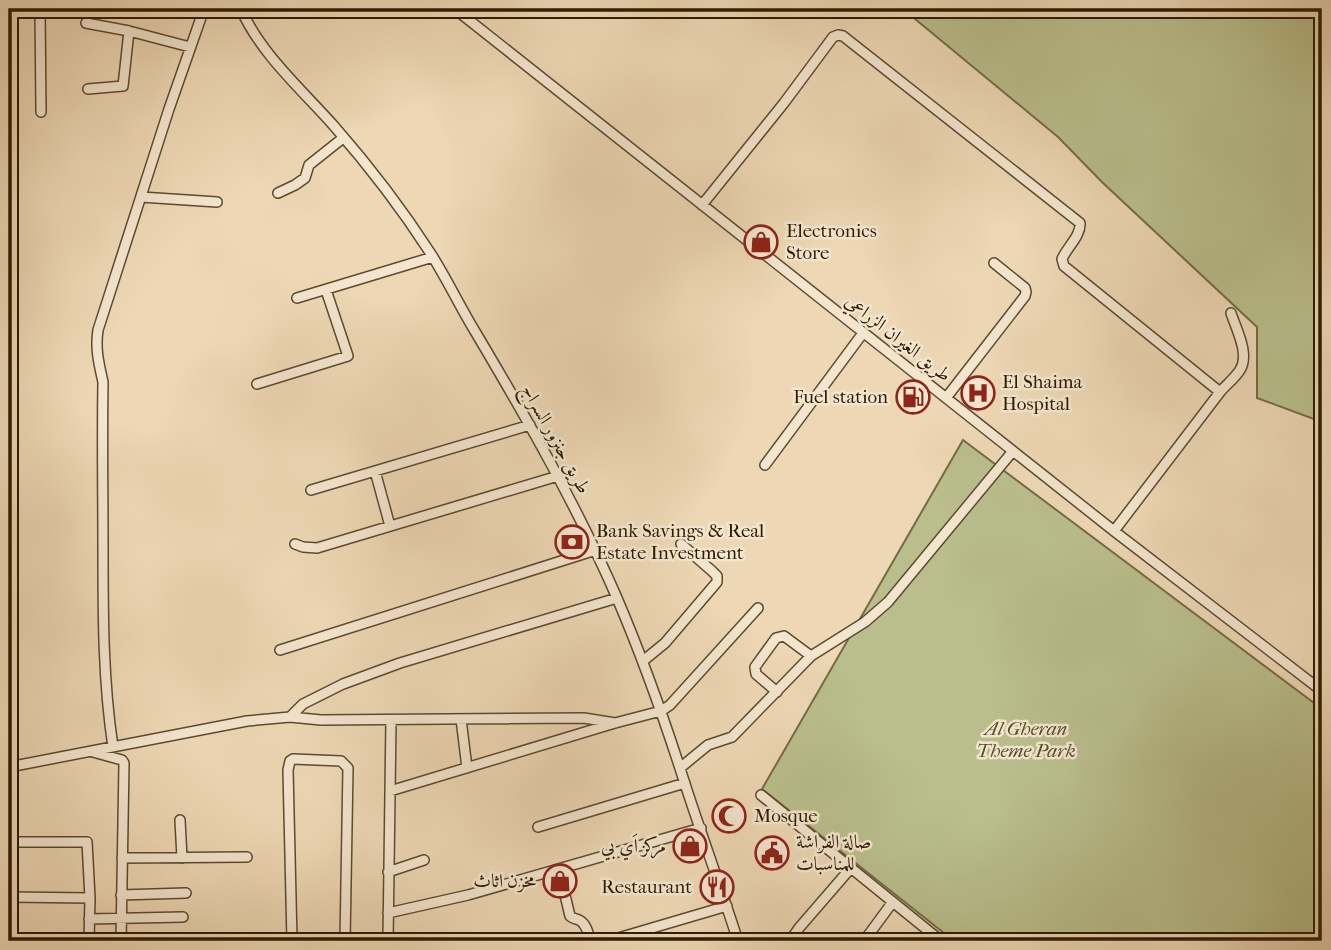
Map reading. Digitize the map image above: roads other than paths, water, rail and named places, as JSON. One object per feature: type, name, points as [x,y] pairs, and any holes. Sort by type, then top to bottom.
[{"type":"street","points":[[40,9],[41,112]]},
{"type":"street","points":[[113,747],[107,708],[104,624],[103,382],[96,343],[141,197],[204,9]]},
{"type":"street","name":"طريق جنزور السراج","points":[[241,9],[253,31],[280,68],[383,186],[433,257],[558,476],[596,550],[643,661],[738,941]]},
{"type":"street","name":"طريق الغيران الزراعي","points":[[455,9],[1114,531],[1322,691]]},
{"type":"street","points":[[86,23],[190,47]]},
{"type":"street","points":[[88,89],[123,86],[129,31]]},
{"type":"street","points":[[702,205],[833,37],[844,36],[1080,223],[1079,233],[1062,259],[1063,266],[1220,392]]},
{"type":"street","points":[[278,194],[305,178],[309,164],[343,138]]},
{"type":"street","points":[[141,197],[217,202]]},
{"type":"street","points":[[297,298],[433,257]]},
{"type":"street","points":[[946,398],[1025,296],[1025,288],[994,263]]},
{"type":"street","points":[[257,384],[348,356],[326,290]]},
{"type":"street","points":[[1114,531],[1239,370],[1243,353],[1231,313]]},
{"type":"street","points":[[765,464],[863,332]]},
{"type":"street","points":[[311,490],[530,425]]},
{"type":"street","points":[[680,768],[708,745],[732,737],[811,656],[865,622],[888,602],[1013,451]]},
{"type":"street","points":[[375,471],[390,526]]},
{"type":"street","points":[[295,544],[317,548],[558,476]]},
{"type":"street","points":[[643,661],[665,643],[717,582],[717,576],[681,544]]},
{"type":"street","points":[[280,650],[596,550]]},
{"type":"street","points":[[290,717],[303,704],[335,687],[400,663],[617,598]]},
{"type":"street","points":[[390,791],[661,711],[670,705],[758,608]]},
{"type":"street","points":[[777,692],[756,674],[755,667],[776,638],[784,636],[811,656]]},
{"type":"street","points":[[9,767],[247,721],[290,717],[321,720],[584,718],[615,723]]},
{"type":"street","points":[[461,719],[467,768]]},
{"type":"street","points":[[388,941],[391,720]]},
{"type":"street","points":[[91,752],[122,760],[124,763],[121,941]]},
{"type":"street","points":[[292,941],[288,770],[293,759],[341,761],[348,768],[345,941]]},
{"type":"street","points":[[538,827],[685,783]]},
{"type":"street","points":[[761,795],[941,941]]},
{"type":"street","points":[[180,820],[182,858]]},
{"type":"street","points":[[388,913],[468,895],[701,828]]},
{"type":"street","points":[[9,842],[88,842],[89,941]]},
{"type":"street","points":[[122,858],[247,857]]},
{"type":"street","points":[[388,872],[424,860]]},
{"type":"street","points":[[790,941],[850,869]]},
{"type":"street","points":[[559,870],[570,916],[583,923],[591,941]]},
{"type":"street","points":[[121,895],[186,893]]},
{"type":"street","points":[[9,897],[90,898]]},
{"type":"street","points":[[864,941],[892,903]]},
{"type":"street","points":[[608,941],[727,906]]},
{"type":"street","points":[[89,919],[183,917]]},
{"type":"place","name":"Electronics Store","points":[[761,242]]},
{"type":"place","name":"El Shaima Hospital","points":[[978,393]]},
{"type":"place","name":"Fuel station","points":[[913,397]]},
{"type":"place","name":"Bank Savings & Real Estate Investment","points":[[572,542]]},
{"type":"place","name":"Mosque","points":[[729,816]]},
{"type":"place","name":"مركز اَي بي","points":[[690,846]]},
{"type":"place","name":"صالة الفراشة للمناسبات","points":[[772,853]]},
{"type":"place","name":"مخزن اثاث","points":[[560,881]]},
{"type":"place","name":"Restaurant","points":[[717,887]]},
{"type":"park label","name":"Al Gheran Theme Park","points":[[1026,740]]}]
